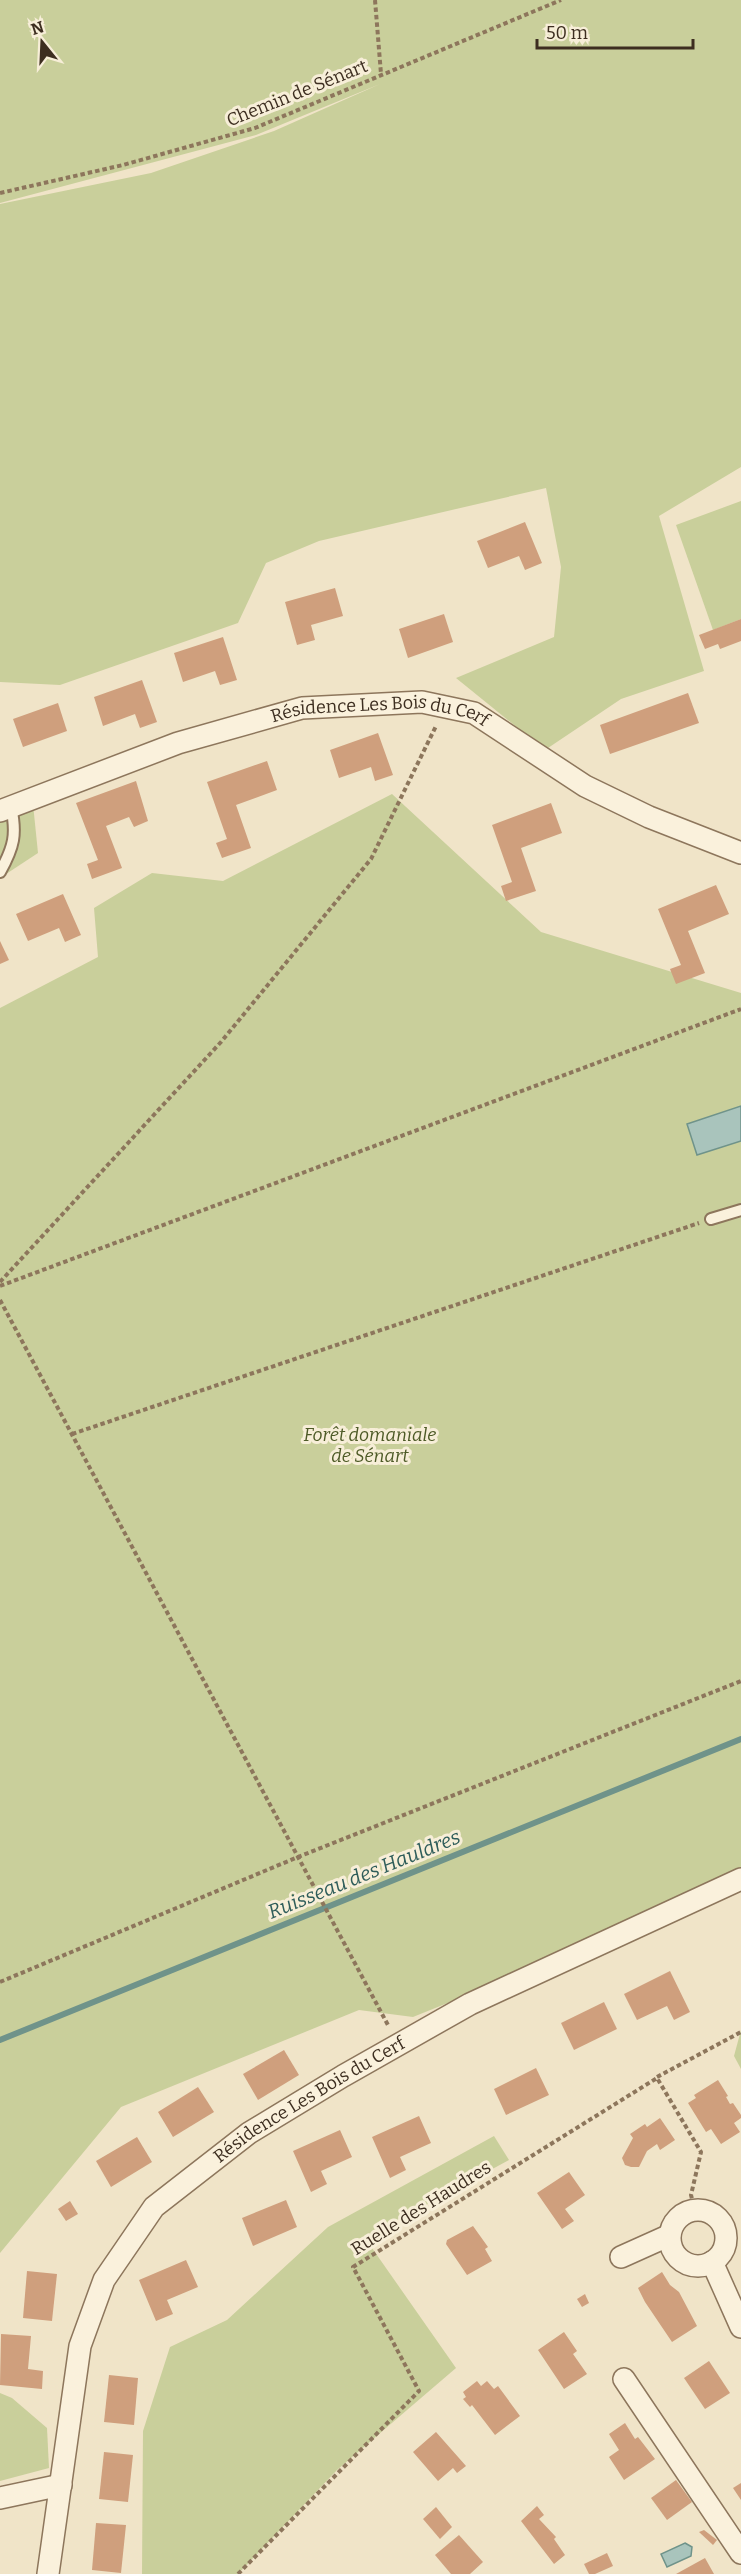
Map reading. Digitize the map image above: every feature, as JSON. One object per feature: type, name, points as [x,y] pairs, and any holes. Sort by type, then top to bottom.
[{"type":"street","name":"Résidence Les Bois du Cerf","points":[[5,809],[177,743],[302,708],[422,702],[474,713],[585,786],[649,817],[741,853]]},
{"type":"street","name":"Résidence Les Bois du Cerf","points":[[48,2574],[80,2346],[104,2280],[154,2207],[249,2133],[470,2004],[741,1879]]},
{"type":"street","points":[[695,2211],[713,2215],[721,2222],[726,2242],[723,2252],[712,2262],[698,2266],[681,2260],[671,2245],[670,2235],[679,2219],[695,2211]]},
{"type":"street","points":[[621,2257],[670,2235]]},
{"type":"street","points":[[712,2262],[741,2327]]},
{"type":"street","points":[[624,2379],[741,2553]]},
{"type":"street","points":[[0,2498],[61,2485]]},
{"type":"lane","points":[[0,872],[9,855],[16,829],[5,809]]},
{"type":"lane","points":[[711,1219],[741,1210]]},
{"type":"path","points":[[375,0],[381,74]]},
{"type":"path","name":"Chemin de Sénart","points":[[0,193],[123,165],[255,128],[561,0]]},
{"type":"path","points":[[0,1284],[221,1042],[370,859],[446,707]]},
{"type":"path","points":[[0,1284],[741,1009]]},
{"type":"path","points":[[72,1434],[711,1219]]},
{"type":"path","points":[[0,1300],[399,2044]]},
{"type":"path","points":[[0,1982],[298,1857],[741,1681]]},
{"type":"path","points":[[695,2211],[691,2194],[701,2152],[657,2078],[741,2032]]},
{"type":"path","name":"Ruelle des Haudres","points":[[238,2574],[419,2391],[353,2267],[657,2078]]},
{"type":"green space","points":[[0,0],[741,0],[741,467],[659,516],[704,671],[621,699],[545,750],[456,678],[554,637],[561,567],[546,488],[319,541],[266,563],[238,623],[60,685],[0,682],[0,204],[151,173],[274,131],[380,84],[256,135],[0,203]]},
{"type":"green space","points":[[741,501],[741,619],[713,630],[676,525]]},
{"type":"green space","name":"Forêt domaniale de Sénart","points":[[392,794],[541,932],[741,993],[741,1884],[413,2017],[359,2010],[121,2107],[0,2253],[0,1008],[98,957],[94,908],[152,873],[223,881]]},
{"type":"green space","points":[[33,804],[38,853],[0,878],[0,820]]},
{"type":"green space","points":[[741,2030],[741,2069],[734,2056]]},
{"type":"green space","points":[[494,2136],[509,2160],[365,2238],[456,2368],[337,2470],[238,2574],[142,2574],[143,2431],[170,2347],[227,2320],[328,2227]]},
{"type":"green space","points":[[0,2393],[12,2398],[47,2428],[49,2468],[0,2481]]},
{"type":"water","points":[[741,1106],[741,1141],[697,1155],[687,1124]]},
{"type":"water","points":[[685,2543],[692,2547],[691,2556],[667,2567],[661,2554]]},
{"type":"building","points":[[525,522],[542,563],[525,570],[519,556],[488,568],[477,541]]},
{"type":"building","points":[[335,588],[343,616],[311,625],[315,640],[297,645],[285,602]]},
{"type":"building","points":[[444,614],[453,642],[408,658],[399,629]]},
{"type":"building","points":[[741,619],[741,641],[720,649],[718,644],[705,649],[699,635]]},
{"type":"building","points":[[223,637],[237,680],[220,685],[215,671],[183,682],[174,653]]},
{"type":"building","points":[[142,680],[157,722],[140,728],[135,714],[103,726],[94,697]]},
{"type":"building","points":[[688,693],[699,723],[610,754],[600,725]]},
{"type":"building","points":[[58,703],[67,731],[23,747],[13,719]]},
{"type":"building","points":[[378,733],[393,775],[375,781],[371,767],[339,778],[330,750]]},
{"type":"building","points":[[267,761],[277,790],[236,805],[251,848],[222,858],[216,843],[227,839],[207,782]]},
{"type":"building","points":[[136,781],[148,821],[134,827],[129,817],[106,826],[122,868],[92,879],[87,864],[98,860],[76,803]]},
{"type":"building","points":[[551,803],[562,833],[521,848],[536,891],[506,901],[501,886],[512,882],[492,825]]},
{"type":"building","points":[[716,885],[729,914],[688,931],[705,973],[676,984],[670,969],[681,965],[658,909]]},
{"type":"building","points":[[63,894],[81,935],[65,942],[59,928],[28,941],[16,914]]},
{"type":"building","points":[[0,941],[9,960],[0,964]]},
{"type":"building","points":[[670,1971],[690,2012],[674,2020],[667,2006],[637,2020],[624,1994]]},
{"type":"building","points":[[604,2002],[617,2029],[574,2050],[561,2023]]},
{"type":"building","points":[[284,2050],[299,2075],[258,2100],[243,2074]]},
{"type":"building","points":[[536,2068],[549,2095],[506,2115],[494,2089]]},
{"type":"building","points":[[718,2080],[730,2104],[733,2103],[741,2115],[741,2118],[734,2123],[740,2132],[721,2144],[711,2129],[706,2132],[688,2103],[696,2098],[694,2095]]},
{"type":"building","points":[[198,2087],[214,2112],[173,2137],[158,2112]]},
{"type":"building","points":[[419,2116],[431,2143],[400,2157],[406,2170],[390,2178],[372,2137]]},
{"type":"building","points":[[660,2118],[675,2140],[660,2150],[657,2144],[647,2151],[639,2167],[625,2165],[622,2158],[633,2138],[630,2134],[645,2124],[647,2127]]},
{"type":"building","points":[[340,2130],[352,2157],[321,2171],[327,2184],[311,2192],[293,2151]]},
{"type":"building","points":[[137,2137],[152,2162],[111,2187],[96,2161]]},
{"type":"building","points":[[569,2172],[585,2195],[565,2209],[574,2221],[562,2229],[537,2193]]},
{"type":"building","points":[[286,2200],[297,2227],[253,2246],[242,2218]]},
{"type":"building","points":[[70,2201],[78,2214],[66,2221],[58,2209]]},
{"type":"building","points":[[473,2226],[488,2247],[485,2249],[492,2261],[467,2275],[446,2244],[447,2240]]},
{"type":"building","points":[[186,2260],[198,2287],[167,2300],[173,2314],[156,2321],[139,2280]]},
{"type":"building","points":[[27,2271],[57,2274],[52,2321],[23,2318]]},
{"type":"building","points":[[662,2272],[670,2285],[679,2292],[697,2326],[672,2342],[638,2288]]},
{"type":"building","points":[[585,2294],[589,2303],[582,2307],[577,2299]]},
{"type":"building","points":[[564,2332],[577,2351],[573,2354],[587,2374],[564,2389],[538,2350]]},
{"type":"building","points":[[1,2334],[31,2336],[28,2369],[43,2371],[42,2389],[0,2385]]},
{"type":"building","points":[[709,2361],[730,2393],[705,2409],[684,2378]]},
{"type":"building","points":[[109,2375],[138,2378],[134,2425],[104,2422]]},
{"type":"building","points":[[477,2381],[481,2386],[487,2381],[494,2389],[498,2386],[520,2416],[495,2435],[472,2405],[470,2407],[463,2399],[466,2397],[463,2392]]},
{"type":"building","points":[[625,2423],[635,2439],[638,2437],[655,2459],[624,2480],[609,2457],[619,2450],[609,2434]]},
{"type":"building","points":[[436,2432],[466,2466],[457,2473],[453,2468],[438,2481],[413,2452]]},
{"type":"building","points":[[104,2452],[133,2455],[128,2502],[99,2499]]},
{"type":"building","points":[[676,2480],[692,2502],[667,2520],[651,2498]]},
{"type":"building","points":[[741,2483],[741,2500],[733,2488]]},
{"type":"building","points":[[537,2506],[544,2515],[539,2519],[556,2537],[554,2539],[565,2555],[554,2564],[521,2521]]},
{"type":"building","points":[[436,2507],[452,2527],[440,2539],[423,2519]]},
{"type":"building","points":[[96,2523],[126,2525],[121,2573],[92,2570]]},
{"type":"building","points":[[704,2530],[717,2540],[713,2545],[699,2532]]},
{"type":"building","points":[[459,2535],[483,2562],[470,2574],[451,2574],[435,2555]]},
{"type":"building","points":[[607,2553],[613,2566],[595,2574],[589,2574],[584,2564]]},
{"type":"building","points":[[705,2558],[714,2574],[676,2574]]},
{"type":"waterway","name":"Ruisseau des Hauldres","points":[[0,2040],[741,1739]]}]
